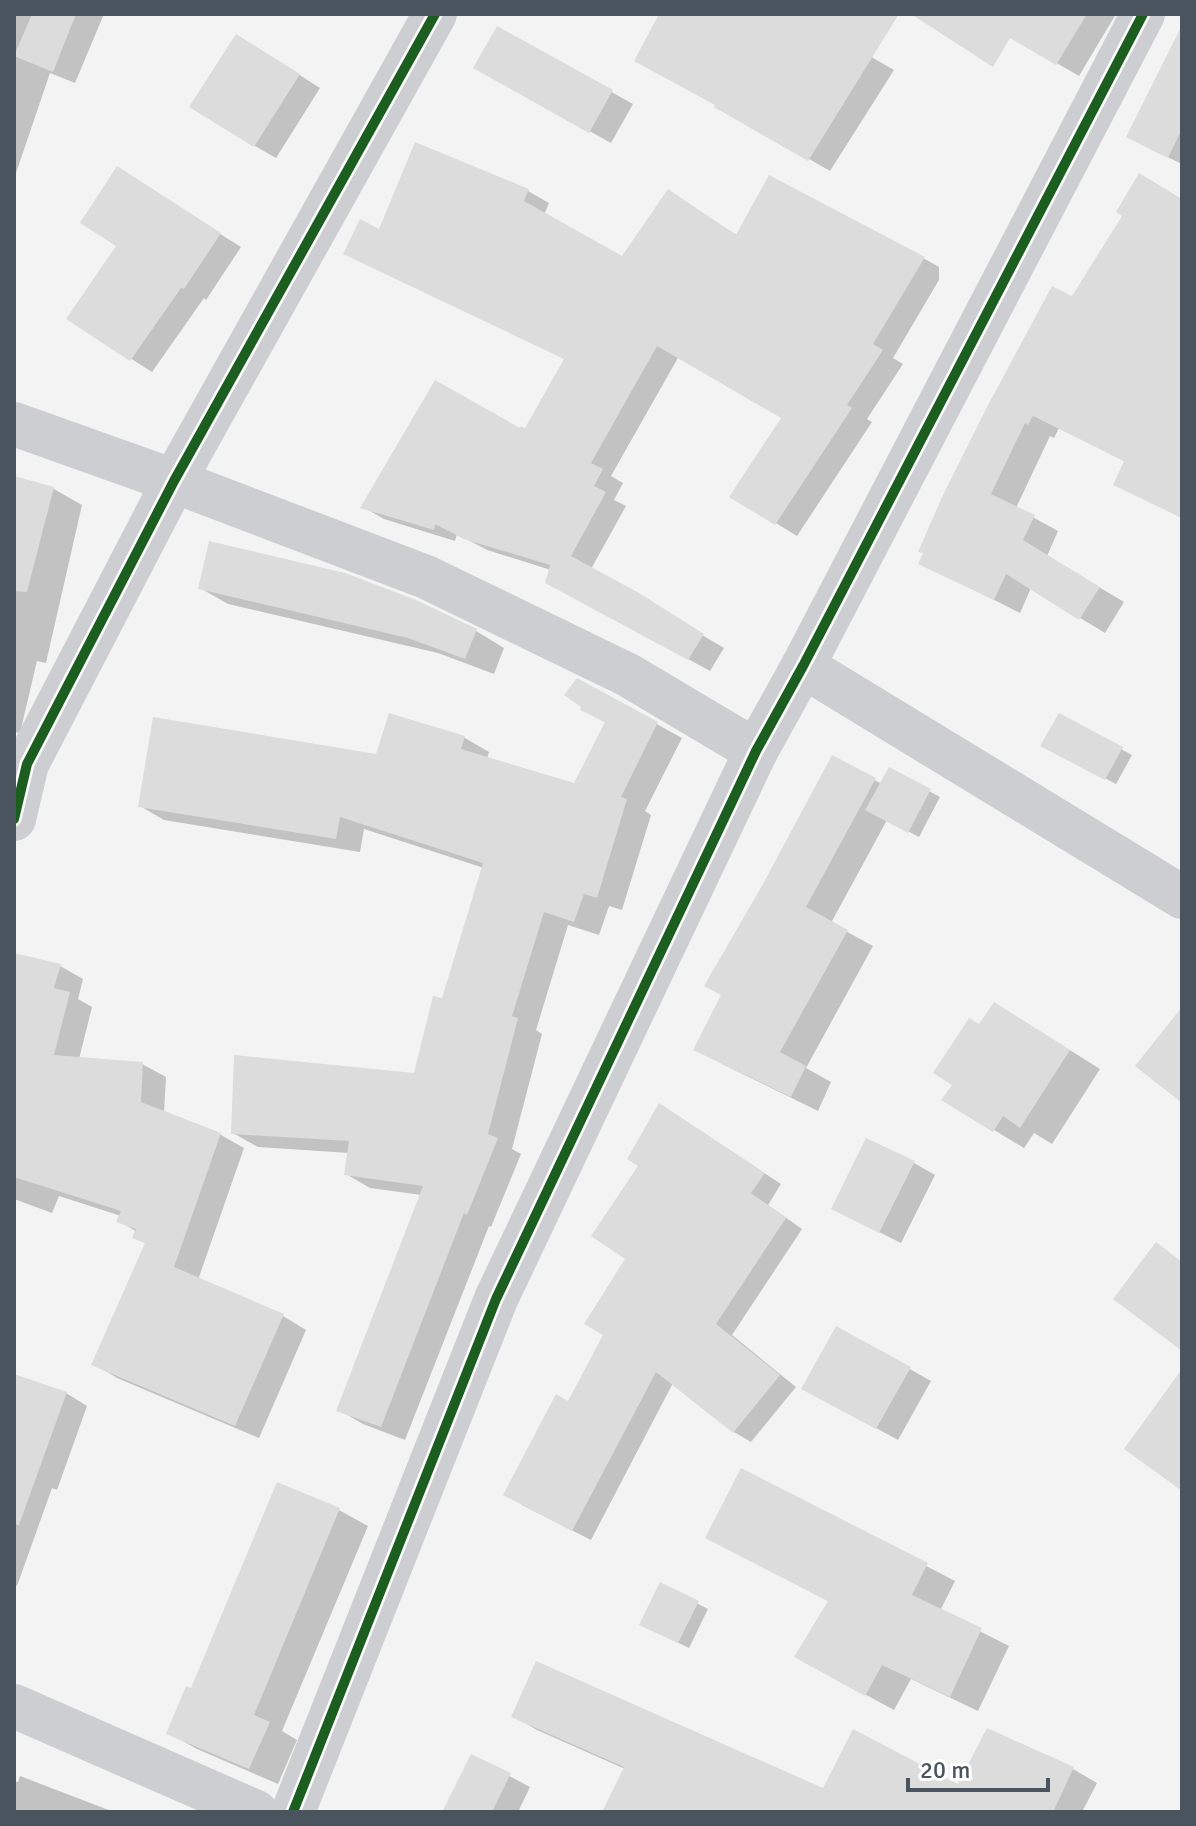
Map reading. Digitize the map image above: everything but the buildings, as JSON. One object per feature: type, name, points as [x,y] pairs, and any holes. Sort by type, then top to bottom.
[{"type":"street","points":[[14,819],[21,763],[174,481],[435,14]]},
{"type":"street","points":[[293,1812],[496,1299],[756,751],[1143,14]]},
{"type":"street","points":[[14,424],[426,577],[628,675],[756,751]]},
{"type":"street","points":[[803,666],[1182,897]]},
{"type":"street","points":[[14,1706],[256,1812]]},
{"type":"cycle path","points":[[14,819],[27,764],[174,481],[435,14]]},
{"type":"cycle path","points":[[293,1812],[496,1299],[756,751],[1143,14]]}]
